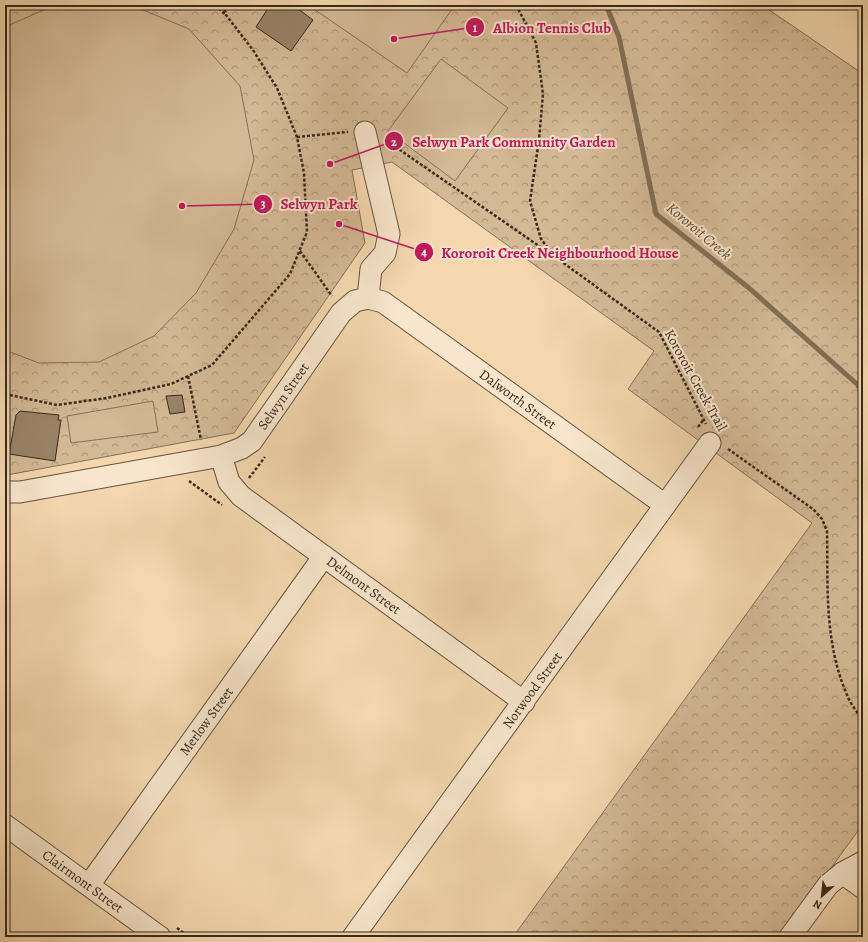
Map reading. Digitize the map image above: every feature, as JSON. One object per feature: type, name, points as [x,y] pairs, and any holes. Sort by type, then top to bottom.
[{"type":"street","points":[[365,132],[388,234],[385,253],[371,269],[368,298]]},
{"type":"street","name":"Selwyn Street","points":[[5,492],[20,492],[183,461],[221,456],[242,448],[252,441],[341,313],[355,301],[368,298]]},
{"type":"street","name":"Dalworth Street","points":[[368,298],[384,302],[664,504]]},
{"type":"street","name":"Norwood Street","points":[[353,937],[524,702],[664,504],[715,440]]},
{"type":"street","name":"Delmont Street","points":[[221,456],[232,486],[241,496],[524,702]]},
{"type":"street","name":"Merlow Street","points":[[89,885],[324,556]]},
{"type":"street","name":"Clairmont Street","points":[[5,825],[160,937]]},
{"type":"street","points":[[790,937],[828,885],[842,873],[863,862]]},
{"type":"street","points":[[842,873],[863,888]]},
{"type":"path","points":[[5,394],[57,405],[107,398],[164,386],[188,376],[212,365],[290,274],[307,232],[304,173],[297,137],[277,88],[252,50],[226,15],[215,5]]},
{"type":"path","points":[[224,5],[226,15]]},
{"type":"path","name":"Kororoit Creek Trail","points":[[516,5],[536,44],[543,94],[539,140],[530,201],[541,239],[555,257],[659,332],[715,440],[813,509],[822,519],[827,531],[828,626],[832,647],[837,669],[848,699],[863,720]]},
{"type":"path","points":[[297,137],[365,132],[382,138],[555,257]]},
{"type":"path","points":[[300,251],[334,298],[341,313]]},
{"type":"path","points":[[188,376],[202,440],[194,441]]},
{"type":"path","points":[[216,501],[220,494],[252,476],[265,456]]},
{"type":"path","points":[[183,461],[188,480],[228,510]]},
{"type":"green space","points":[[5,5],[762,5],[863,74],[863,824],[781,937],[513,937],[812,523],[628,389],[654,351],[392,162],[352,170],[365,243],[234,433],[7,475],[5,474]]},
{"type":"green space","points":[[55,5],[131,5],[189,29],[240,86],[254,160],[234,229],[196,293],[154,336],[99,362],[39,363],[5,350],[5,27]]},
{"type":"green space","points":[[308,5],[455,5],[407,73]]},
{"type":"green space","points":[[441,59],[508,108],[455,181],[388,131]]},
{"type":"green space","points":[[153,401],[158,432],[71,443],[67,416]]},
{"type":"building","points":[[270,5],[293,5],[313,20],[291,51],[256,27]]},
{"type":"building","points":[[182,395],[185,412],[170,414],[166,396]]},
{"type":"building","points":[[20,411],[59,415],[58,420],[61,420],[55,461],[9,454],[16,415]]},
{"type":"waterway","name":"Kororoit Creek","points":[[606,5],[619,37],[656,214],[749,288],[858,385],[863,397]]},
{"type":"place","name":"Albion Tennis Club","points":[[394,39]]},
{"type":"place","name":"Selwyn Park Community Garden","points":[[330,164]]},
{"type":"place","name":"Selwyn Park","points":[[182,206]]},
{"type":"place","name":"Kororoit Creek Neighbourhood House","points":[[339,224]]}]
